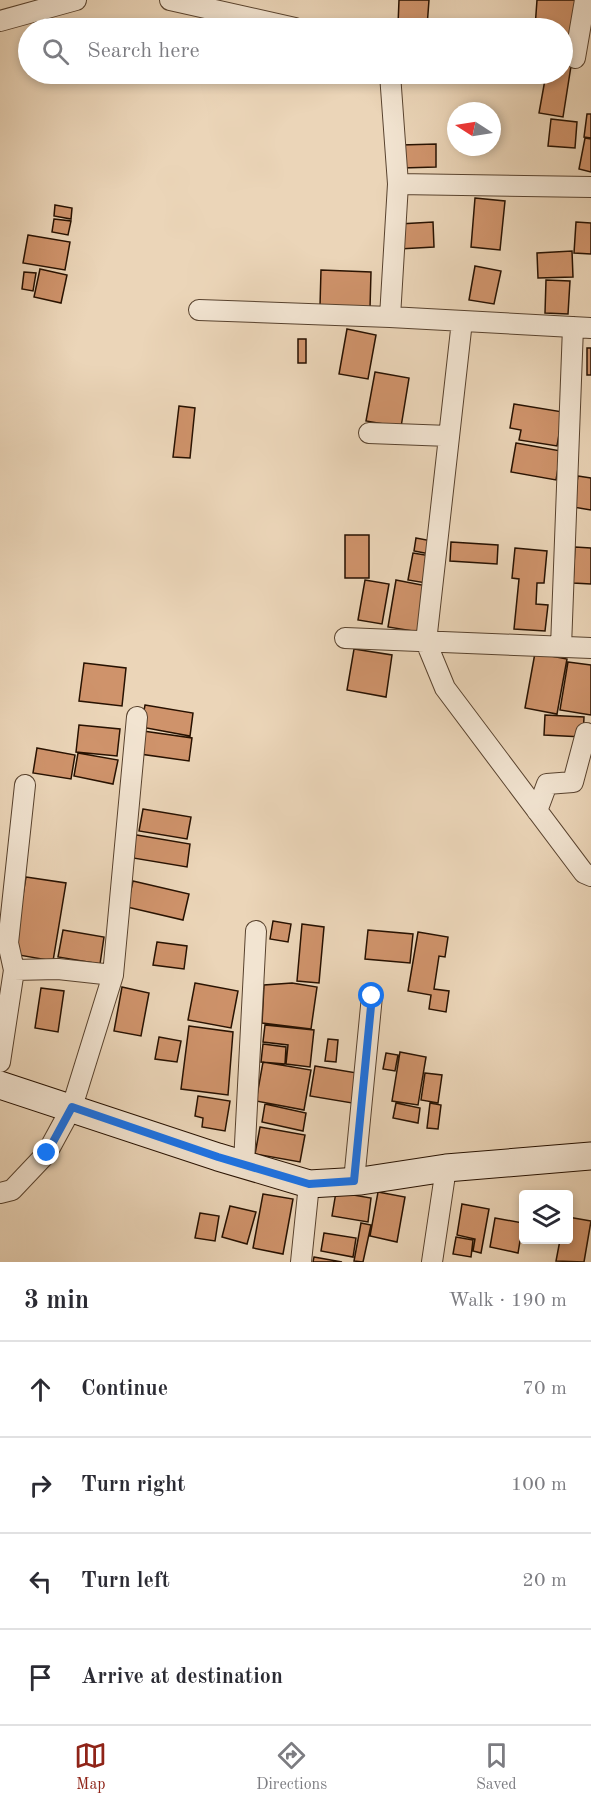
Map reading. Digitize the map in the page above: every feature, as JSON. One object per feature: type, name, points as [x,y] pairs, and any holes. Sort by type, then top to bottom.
[{"type":"street","points":[[0,21],[76,0]]},
{"type":"street","points":[[170,0],[250,18]]},
{"type":"street","points":[[576,58],[585,0]]},
{"type":"street","points":[[390,317],[398,184],[391,84]]},
{"type":"street","points":[[398,184],[591,188]]},
{"type":"street","points":[[199,310],[390,317],[582,328],[561,647]]},
{"type":"street","points":[[462,321],[426,642],[445,688],[584,873],[591,876]]},
{"type":"street","points":[[369,433],[449,436]]},
{"type":"street","points":[[345,638],[591,648]]},
{"type":"street","points":[[0,1193],[12,1190],[47,1153],[72,1107],[113,975],[137,717]]},
{"type":"street","points":[[537,811],[547,784],[573,782],[586,733]]},
{"type":"street","points":[[0,1062],[14,970],[8,943],[25,785]]},
{"type":"street","points":[[244,1163],[256,931]]},
{"type":"street","points":[[14,970],[58,969],[113,975]]},
{"type":"street","points":[[354,1181],[372,996]]},
{"type":"street","points":[[0,1085],[218,1157],[309,1184],[354,1181],[446,1168],[591,1156]]},
{"type":"street","points":[[432,1262],[446,1168]]},
{"type":"street","points":[[301,1262],[309,1184]]},
{"type":"building","points":[[399,0],[429,0],[428,18],[398,18]]},
{"type":"building","points":[[537,0],[581,0],[578,35],[573,35],[573,18],[536,18]]},
{"type":"building","points":[[544,84],[568,84],[563,117],[539,113]]},
{"type":"building","points":[[587,114],[591,114],[591,138],[584,137]]},
{"type":"building","points":[[551,119],[577,122],[575,148],[548,146]]},
{"type":"building","points":[[585,138],[591,139],[591,172],[579,169]]},
{"type":"building","points":[[436,144],[436,167],[402,168],[401,145]]},
{"type":"building","points":[[475,198],[505,201],[500,250],[471,247]]},
{"type":"building","points":[[55,205],[72,208],[71,219],[54,216]]},
{"type":"building","points":[[54,219],[71,221],[68,235],[52,232]]},
{"type":"building","points":[[433,222],[434,247],[399,249],[399,224]]},
{"type":"building","points":[[576,222],[591,223],[591,254],[574,253]]},
{"type":"building","points":[[28,235],[70,242],[65,270],[23,263]]},
{"type":"building","points":[[572,251],[573,277],[538,278],[537,253]]},
{"type":"building","points":[[475,266],[501,271],[494,304],[469,300]]},
{"type":"building","points":[[40,269],[67,275],[61,303],[34,297]]},
{"type":"building","points":[[321,270],[371,272],[370,308],[320,306]]},
{"type":"building","points":[[24,272],[36,273],[33,291],[22,289]]},
{"type":"building","points":[[546,280],[570,281],[568,314],[545,313]]},
{"type":"building","points":[[347,329],[376,335],[368,379],[339,374]]},
{"type":"building","points":[[298,339],[306,339],[306,363],[298,363]]},
{"type":"building","points":[[587,348],[591,348],[591,375],[587,375]]},
{"type":"building","points":[[375,372],[409,378],[401,427],[366,421]]},
{"type":"building","points":[[514,404],[563,412],[557,446],[519,440],[521,430],[510,428]]},
{"type":"building","points":[[179,406],[195,408],[190,458],[173,457]]},
{"type":"building","points":[[516,443],[561,451],[556,480],[511,472]]},
{"type":"building","points":[[578,476],[591,478],[591,510],[573,507]]},
{"type":"building","points":[[345,535],[369,535],[369,578],[345,578]]},
{"type":"building","points":[[416,538],[432,541],[430,554],[414,551]]},
{"type":"building","points":[[451,542],[498,545],[497,564],[450,561]]},
{"type":"building","points":[[575,547],[591,548],[591,584],[573,583]]},
{"type":"building","points":[[515,548],[547,551],[544,583],[537,583],[536,604],[548,605],[545,631],[514,629],[519,579],[512,578]]},
{"type":"building","points":[[413,553],[431,556],[426,583],[408,580]]},
{"type":"building","points":[[365,580],[389,584],[382,624],[358,620]]},
{"type":"building","points":[[396,580],[427,586],[419,632],[388,627]]},
{"type":"building","points":[[354,649],[392,655],[386,697],[347,690]]},
{"type":"building","points":[[535,653],[567,659],[557,714],[525,708]]},
{"type":"building","points":[[568,662],[591,665],[591,715],[560,710]]},
{"type":"building","points":[[84,663],[126,668],[122,706],[79,701]]},
{"type":"building","points":[[145,705],[193,713],[190,736],[141,727]]},
{"type":"building","points":[[545,715],[584,717],[583,737],[544,735]]},
{"type":"building","points":[[79,725],[120,729],[117,756],[76,752]]},
{"type":"building","points":[[143,731],[192,738],[189,761],[140,754]]},
{"type":"building","points":[[37,748],[75,755],[71,779],[33,773]]},
{"type":"building","points":[[78,753],[118,760],[113,784],[74,776]]},
{"type":"building","points":[[143,809],[191,817],[187,839],[139,831]]},
{"type":"building","points":[[131,834],[190,844],[187,867],[127,857]]},
{"type":"building","points":[[26,877],[66,883],[53,961],[13,954]]},
{"type":"building","points":[[133,881],[189,894],[183,920],[127,907]]},
{"type":"building","points":[[273,921],[291,924],[288,942],[270,939]]},
{"type":"building","points":[[302,924],[324,927],[319,983],[297,981]]},
{"type":"building","points":[[63,930],[104,937],[100,964],[58,957]]},
{"type":"building","points":[[368,930],[413,934],[410,963],[365,959]]},
{"type":"building","points":[[418,932],[448,937],[445,957],[439,956],[434,989],[449,991],[446,1012],[429,1009],[431,995],[408,991]]},
{"type":"building","points":[[157,942],[187,946],[184,969],[153,965]]},
{"type":"building","points":[[195,983],[238,991],[231,1028],[188,1020]]},
{"type":"building","points":[[292,983],[317,987],[311,1029],[262,1023],[264,985]]},
{"type":"building","points":[[122,987],[149,993],[141,1036],[114,1031]]},
{"type":"building","points":[[41,988],[64,991],[58,1032],[35,1028]]},
{"type":"building","points":[[265,1025],[314,1030],[310,1067],[286,1064],[288,1045],[263,1042]]},
{"type":"building","points":[[189,1026],[233,1032],[228,1095],[181,1089]]},
{"type":"building","points":[[159,1037],[181,1041],[177,1062],[155,1059]]},
{"type":"building","points":[[328,1039],[338,1040],[336,1062],[325,1061]]},
{"type":"building","points":[[263,1044],[286,1047],[285,1064],[261,1062]]},
{"type":"building","points":[[400,1052],[426,1057],[418,1105],[392,1101]]},
{"type":"building","points":[[386,1053],[398,1055],[395,1071],[383,1069]]},
{"type":"building","points":[[263,1062],[311,1070],[304,1110],[256,1101]]},
{"type":"building","points":[[315,1066],[363,1074],[358,1104],[310,1096]]},
{"type":"building","points":[[425,1073],[442,1075],[438,1103],[421,1100]]},
{"type":"building","points":[[198,1096],[230,1101],[225,1131],[202,1127],[203,1118],[195,1116]]},
{"type":"building","points":[[396,1103],[420,1108],[418,1123],[393,1118]]},
{"type":"building","points":[[430,1103],[441,1105],[438,1129],[427,1128]]},
{"type":"building","points":[[265,1104],[306,1113],[303,1131],[262,1122]]},
{"type":"building","points":[[260,1127],[305,1135],[300,1162],[255,1154]]},
{"type":"building","points":[[336,1192],[371,1198],[368,1222],[332,1216]]},
{"type":"building","points":[[378,1192],[405,1197],[397,1242],[370,1236]]},
{"type":"building","points":[[263,1194],[293,1199],[283,1254],[253,1248]]},
{"type":"building","points":[[462,1204],[489,1209],[481,1253],[473,1251],[475,1239],[457,1235]]},
{"type":"building","points":[[230,1206],[256,1212],[247,1244],[222,1237]]},
{"type":"building","points":[[200,1213],[219,1216],[215,1241],[195,1238]]},
{"type":"building","points":[[495,1218],[519,1222],[518,1253],[490,1247]]},
{"type":"building","points":[[573,1218],[591,1221],[584,1262],[556,1261],[559,1244],[573,1244]]},
{"type":"building","points":[[361,1223],[371,1225],[363,1262],[354,1261]]},
{"type":"building","points":[[324,1233],[356,1238],[353,1257],[321,1251]]},
{"type":"building","points":[[456,1237],[473,1240],[471,1257],[453,1254]]},
{"type":"building","points":[[314,1257],[342,1262],[313,1262]]},
{"type":"route","points":[[47,1153],[72,1107],[218,1157],[309,1184],[354,1181],[372,996]]}]
